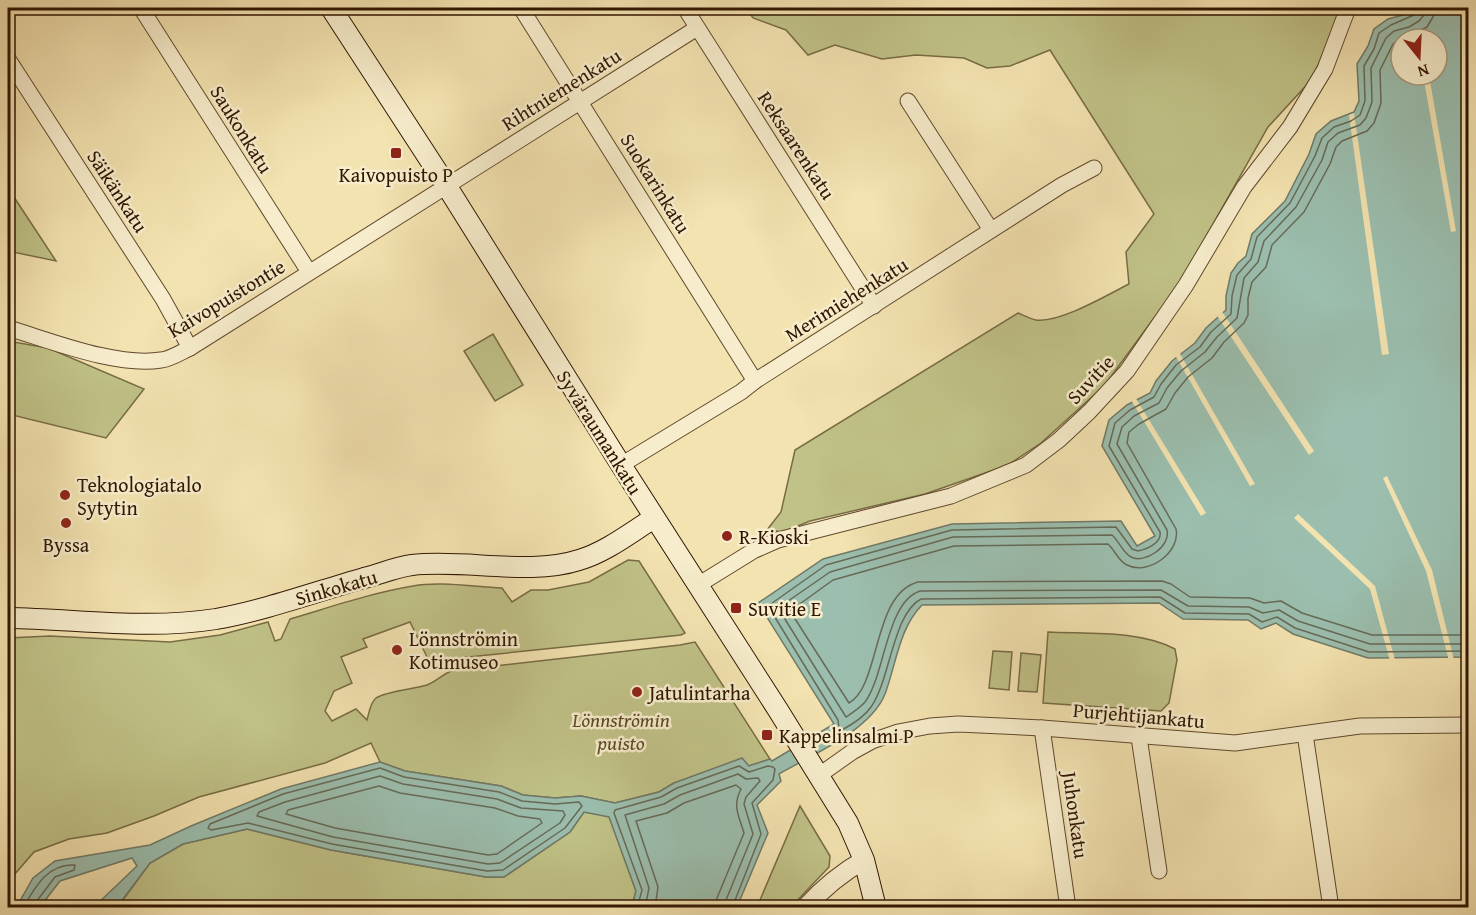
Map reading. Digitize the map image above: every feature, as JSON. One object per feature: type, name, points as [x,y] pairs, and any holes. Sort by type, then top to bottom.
[{"type":"main road","name":"Syväraumankatu","points":[[332,8],[848,823],[864,860],[876,908]]},
{"type":"main road","name":"Sinkokatu","points":[[8,618],[166,624],[216,618],[264,608],[410,565],[436,563],[529,567],[578,561],[595,554],[654,518]]},
{"type":"street","name":"Saukonkatu","points":[[141,8],[309,272]]},
{"type":"street","name":"Suokarinkatu","points":[[521,8],[755,381]]},
{"type":"street","name":"Reksaarenkatu","points":[[684,8],[874,306]]},
{"type":"street","name":"Suvitie","points":[[698,585],[753,551],[778,540],[951,496],[977,486],[1026,465],[1059,440],[1127,371],[1181,294],[1244,187],[1290,127],[1324,69],[1348,8]]},
{"type":"street","name":"Rihtniemenkatu","points":[[446,185],[697,28]]},
{"type":"street","name":"Säikänkatu","points":[[8,59],[163,299],[190,348]]},
{"type":"street","points":[[908,101],[992,231]]},
{"type":"street","name":"Merimiehenkatu","points":[[621,465],[741,392],[1094,168]]},
{"type":"street","name":"Kaivopuistontie","points":[[8,328],[114,359],[133,362],[164,360],[190,348],[446,185]]},
{"type":"street","name":"Purjehtijankatu","points":[[815,770],[872,741],[898,732],[958,724],[1235,743],[1360,726],[1468,725]]},
{"type":"street","name":"Juhonkatu","points":[[1042,728],[1068,908]]},
{"type":"street","points":[[1305,734],[1330,908]]},
{"type":"street","points":[[1139,737],[1159,870]]},
{"type":"street","points":[[805,908],[847,869],[864,860]]},
{"type":"green space","points":[[746,8],[1341,8],[1313,78],[1268,127],[1179,284],[1104,386],[1041,443],[1008,465],[925,494],[810,521],[783,532],[767,530],[781,512],[795,450],[1018,313],[1036,320],[1058,317],[1129,284],[1126,252],[1154,214],[1050,50],[1010,66],[987,68],[964,58],[916,55],[882,59],[835,45],[808,55],[786,30],[753,18]]},
{"type":"green space","points":[[8,188],[56,261],[8,251]]},
{"type":"green space","points":[[493,334],[523,385],[495,401],[464,351]]},
{"type":"green space","points":[[8,341],[48,348],[144,389],[106,438],[8,414]]},
{"type":"green space","name":"Lönnströmin puisto","points":[[628,560],[639,561],[685,633],[429,661],[410,622],[363,639],[367,647],[341,657],[352,683],[334,691],[325,711],[332,721],[356,709],[367,720],[371,705],[376,698],[427,685],[451,671],[695,642],[770,759],[674,783],[659,792],[615,803],[581,796],[555,798],[523,795],[501,786],[405,771],[380,762],[371,743],[325,763],[199,797],[107,833],[69,839],[34,852],[8,882],[8,638],[50,636],[170,642],[220,635],[268,622],[275,641],[281,639],[290,619],[382,592],[435,584],[502,588],[512,602],[531,590],[548,590],[589,582]]},
{"type":"green space","points":[[1048,632],[1130,636],[1161,643],[1175,649],[1177,660],[1169,703],[1161,711],[1043,703]]},
{"type":"green space","points":[[993,651],[1012,652],[1009,690],[989,688]]},
{"type":"green space","points":[[1021,653],[1041,655],[1037,692],[1018,691]]},
{"type":"green space","points":[[800,806],[830,856],[829,867],[791,907],[757,907]]},
{"type":"green space","points":[[584,812],[609,816],[636,891],[633,903],[624,908],[117,908],[150,863],[183,844],[247,829],[331,850],[486,877],[504,877],[570,832]]},
{"type":"water","points":[[1415,8],[1468,8],[1468,657],[1368,658],[1293,634],[1276,623],[1261,629],[1248,620],[1183,619],[1159,603],[922,605],[914,614],[903,636],[885,694],[878,707],[854,730],[779,774],[781,781],[757,805],[768,833],[737,907],[624,907],[633,903],[636,891],[609,817],[584,812],[570,832],[504,877],[486,877],[331,850],[247,829],[183,844],[150,863],[117,907],[94,907],[137,866],[132,858],[60,881],[40,907],[16,908],[33,878],[55,861],[150,845],[281,789],[380,762],[405,771],[501,786],[523,795],[555,798],[581,796],[615,803],[659,792],[674,783],[742,758],[749,766],[770,759],[772,761],[834,724],[758,603],[823,559],[952,524],[1121,521],[1137,546],[1155,536],[1102,446],[1109,420],[1127,405],[1150,393],[1156,381],[1172,361],[1195,343],[1206,328],[1226,310],[1226,296],[1231,273],[1246,256],[1252,234],[1285,201],[1309,154],[1316,134],[1331,121],[1354,112],[1359,101],[1357,64],[1368,46],[1374,29],[1388,19],[1403,15]]},
{"type":"pier","points":[[1425,87],[1431,87],[1456,231],[1451,232]]},
{"type":"pier","points":[[1354,113],[1389,354],[1382,355],[1349,115]]},
{"type":"pier","points":[[1221,310],[1314,451],[1309,455],[1216,314]]},
{"type":"pier","points":[[1179,352],[1255,484],[1250,486],[1175,355]]},
{"type":"pier","points":[[1135,397],[1206,513],[1201,516],[1131,400]]},
{"type":"pier","points":[[1387,476],[1432,570],[1454,660],[1449,661],[1426,571],[1383,478]]},
{"type":"pier","points":[[1298,514],[1375,586],[1395,660],[1390,661],[1370,589],[1294,518]]},
{"type":"place","name":"Kaivopuisto P","points":[[396,153]]},
{"type":"place","name":"Teknologiatalo Sytytin","points":[[65,495]]},
{"type":"place","name":"Byssa","points":[[66,523]]},
{"type":"place","name":"R-Kioski","points":[[727,536]]},
{"type":"place","name":"Suvitie E","points":[[736,608]]},
{"type":"place","name":"Lönnströmin Kotimuseo","points":[[397,650]]},
{"type":"place","name":"Jatulintarha","points":[[637,692]]},
{"type":"place","name":"Kappelinsalmi P","points":[[767,735]]}]
